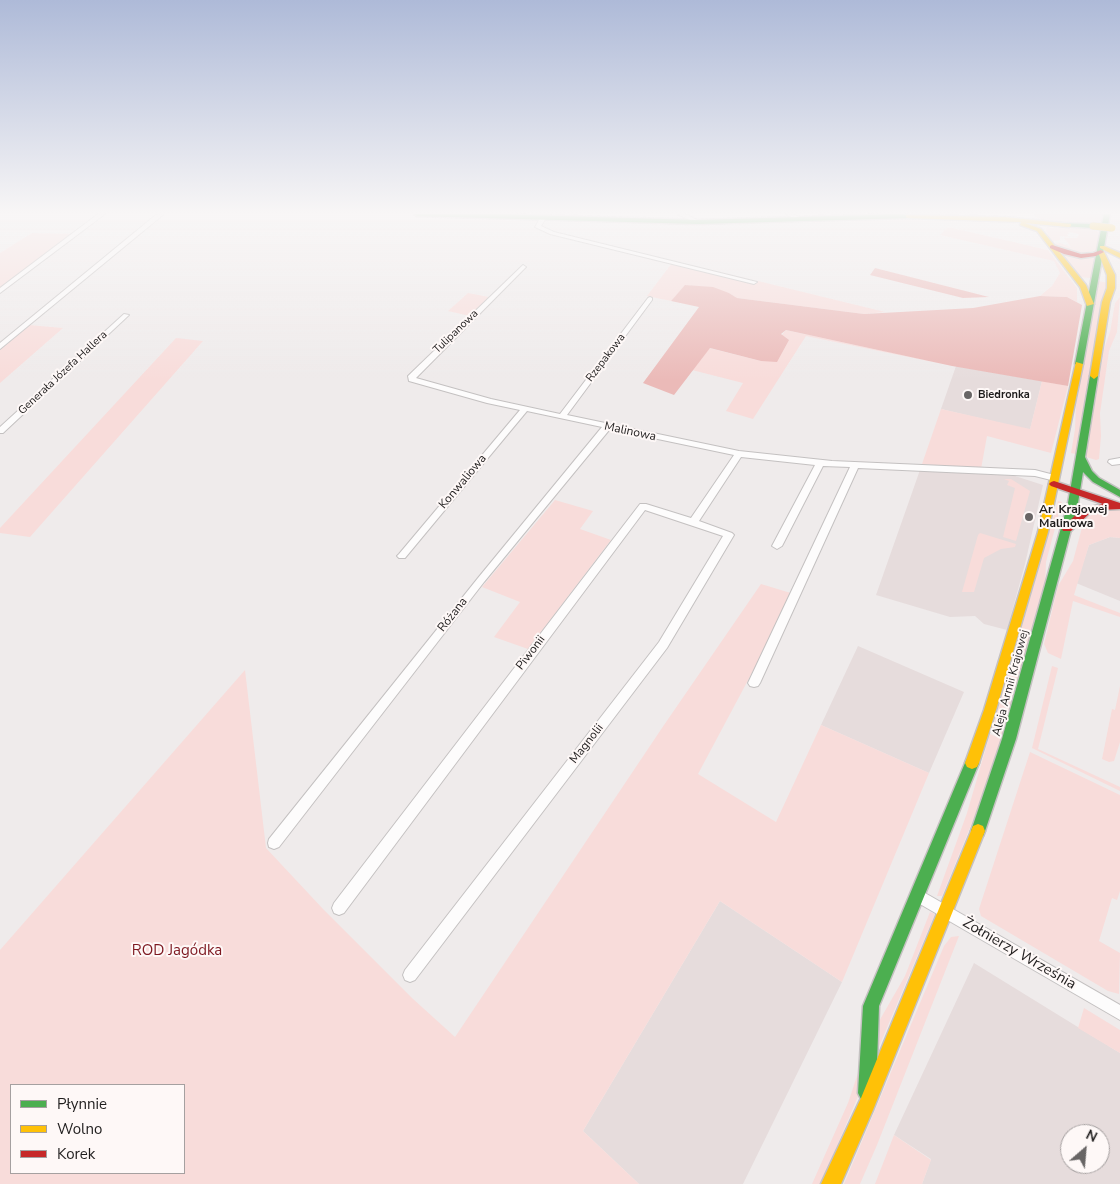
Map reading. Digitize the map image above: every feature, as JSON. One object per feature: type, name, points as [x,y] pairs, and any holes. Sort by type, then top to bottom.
[{"type":"main road","points":[[1069,269],[1083,288],[1090,304]]},
{"type":"main road","name":"Aleja Armii Krajowej","points":[[867,1104],[871,1006],[968,773],[990,710],[1043,532],[1097,269]]},
{"type":"main road","name":"Aleja Armii Krajowej","points":[[831,1184],[867,1104],[946,911],[985,814],[1010,740],[1067,529],[1111,279],[1108,269]]},
{"type":"main road","points":[[1105,311],[1120,294]]},
{"type":"main road","points":[[1081,457],[1088,472],[1096,480],[1120,494]]},
{"type":"main road","points":[[1055,481],[1120,506]]},
{"type":"main road","points":[[1075,488],[1120,498]]},
{"type":"main road","points":[[1067,529],[1083,513],[1089,510],[1120,506]]},
{"type":"street","points":[[0,291],[29,269]]},
{"type":"street","points":[[0,347],[94,269]]},
{"type":"street","name":"Tulipanowa","points":[[412,376],[521,269]]},
{"type":"street","points":[[701,269],[754,282]]},
{"type":"street","name":"Rzepakowa","points":[[562,417],[650,299]]},
{"type":"street","name":"Generała Józefa Hallera","points":[[0,431],[126,315]]},
{"type":"street","name":"Malinowa","points":[[412,376],[414,380],[524,409],[738,454],[820,463],[1012,473],[1055,481]]},
{"type":"street","name":"Konwaliowa","points":[[402,556],[524,409]]},
{"type":"street","name":"Różana","points":[[274,843],[481,580],[607,427]]},
{"type":"street","points":[[693,522],[738,454]]},
{"type":"street","points":[[777,546],[820,463]]},
{"type":"street","points":[[754,683],[855,465]]},
{"type":"street","name":"Piwonii","points":[[339,908],[643,506],[693,522]]},
{"type":"street","name":"Magnolii","points":[[410,975],[663,645],[729,535],[693,522]]},
{"type":"street","name":"Żołnierzy Września","points":[[918,896],[1120,1013]]},
{"type":"shaded area","points":[[874,269],[880,269],[989,297],[963,298],[870,275]]},
{"type":"shaded area","points":[[685,285],[713,287],[737,298],[864,314],[973,308],[1040,296],[1067,297],[1082,305],[1068,386],[952,366],[786,330],[781,334],[789,340],[777,362],[761,361],[710,348],[674,395],[643,383],[699,307],[671,301]]},
{"type":"shaded area","points":[[956,366],[1042,381],[1030,430],[941,409]]},
{"type":"shaded area","points":[[920,470],[1015,476],[1043,485],[1025,564],[1007,630],[984,624],[975,616],[950,617],[876,595]]},
{"type":"shaded area","points":[[1110,537],[1120,538],[1120,601],[1076,583],[1089,545]]},
{"type":"shaded area","points":[[858,646],[964,692],[929,773],[821,725]]},
{"type":"shaded area","points":[[720,901],[842,982],[743,1184],[639,1184],[583,1131]]},
{"type":"shaded area","points":[[974,963],[1120,1053],[1120,1184],[922,1184],[931,1159],[894,1135]]},
{"type":"green space","points":[[0,269],[26,269],[0,289]]},
{"type":"green space","points":[[667,269],[697,269],[755,284],[758,281],[885,312],[864,314],[737,298],[729,293],[686,285],[671,301],[647,296]]},
{"type":"green space","points":[[1058,269],[1063,269],[1077,288],[1077,302],[1067,297],[1040,296],[1052,286],[1060,273]]},
{"type":"green space","points":[[1071,269],[1093,269],[1091,278],[1077,277]]},
{"type":"green space","points":[[1099,281],[1108,283],[1102,302],[1075,454],[1071,453],[1076,405]]},
{"type":"green space","points":[[468,293],[489,297],[470,316],[448,311]]},
{"type":"green space","points":[[1120,297],[1117,332],[1109,351],[1100,413],[1099,459],[1096,460],[1086,457],[1104,349],[1110,332],[1115,303]]},
{"type":"green space","points":[[29,325],[63,328],[0,383],[0,350]]},
{"type":"green space","points":[[786,330],[952,366],[806,336],[753,419],[726,411],[743,383],[692,370],[709,348],[761,361]]},
{"type":"green space","points":[[176,338],[203,341],[30,537],[0,533],[0,528]]},
{"type":"green space","points":[[1042,381],[1068,386],[1051,453],[987,436],[981,469],[922,464],[941,409],[1030,429]]},
{"type":"green space","points":[[1004,479],[1011,479],[1030,491],[1016,541],[1003,537],[1015,488],[1007,485],[1009,481]]},
{"type":"green space","points":[[555,500],[593,511],[580,529],[611,540],[528,649],[494,637],[520,602],[482,587]]},
{"type":"green space","points":[[1058,501],[1062,502],[1046,562],[1045,587],[1003,735],[992,730]]},
{"type":"green space","points":[[1120,509],[1120,538],[1110,537],[1089,545],[1074,595],[1120,613],[1120,617],[1073,601],[1061,659],[1048,653],[1044,644],[1058,586],[1073,561],[1084,520],[1101,511]]},
{"type":"green space","points":[[980,533],[1016,544],[1015,547],[1001,549],[984,558],[974,592],[962,592],[978,535]]},
{"type":"green space","name":"ROD Jagódka","points":[[761,584],[794,594],[698,774],[776,822],[821,725],[929,773],[842,982],[720,901],[583,1131],[639,1184],[0,1184],[0,950],[245,670],[266,848],[324,910],[412,998],[455,1037]]},
{"type":"green space","points":[[1052,666],[1058,668],[1038,749],[1120,787],[1120,791],[1032,748]]},
{"type":"green space","points":[[1120,686],[1120,742],[1114,761],[1109,762],[1102,759],[1112,709],[1115,710]]},
{"type":"green space","points":[[990,734],[1001,739],[983,796],[942,896],[937,896],[967,813]]},
{"type":"green space","points":[[1030,752],[1120,795],[1120,891],[1117,900],[1112,898],[1099,941],[1120,953],[1119,994],[1108,991],[981,916],[979,909]]},
{"type":"green space","points":[[930,912],[935,914],[821,1184],[812,1184],[848,1103],[870,1037],[905,976]]},
{"type":"green space","points":[[959,936],[860,1184],[844,1184],[944,946],[951,937]]},
{"type":"green space","points":[[1084,1008],[1120,1030],[1120,1053],[1078,1028]]},
{"type":"green space","points":[[894,1135],[931,1160],[922,1184],[875,1184]]},
{"type":"traffic: fast","points":[[1079,364],[1097,269]]},
{"type":"traffic: fast","points":[[978,831],[1009,739],[1073,503],[1094,376]]},
{"type":"traffic: fast","points":[[1081,457],[1088,472],[1096,480],[1120,494]]},
{"type":"traffic: fast","points":[[867,1093],[871,1006],[972,763]]},
{"type":"traffic: slow","points":[[1069,269],[1083,287],[1090,304]]},
{"type":"traffic: slow","points":[[1094,376],[1106,302],[1111,288],[1111,275],[1109,269]]},
{"type":"traffic: slow","points":[[972,763],[990,710],[1043,532],[1079,364]]},
{"type":"traffic: slow","points":[[831,1184],[867,1104],[978,831]]},
{"type":"traffic: jam","points":[[1054,484],[1120,506]]},
{"type":"traffic: jam","points":[[1067,529],[1086,511],[1099,507],[1114,507]]},
{"type":"place","name":"Biedronka","points":[[968,395]]},
{"type":"place","name":"Ar. Krajowej Malinowa","points":[[1029,517]]}]
